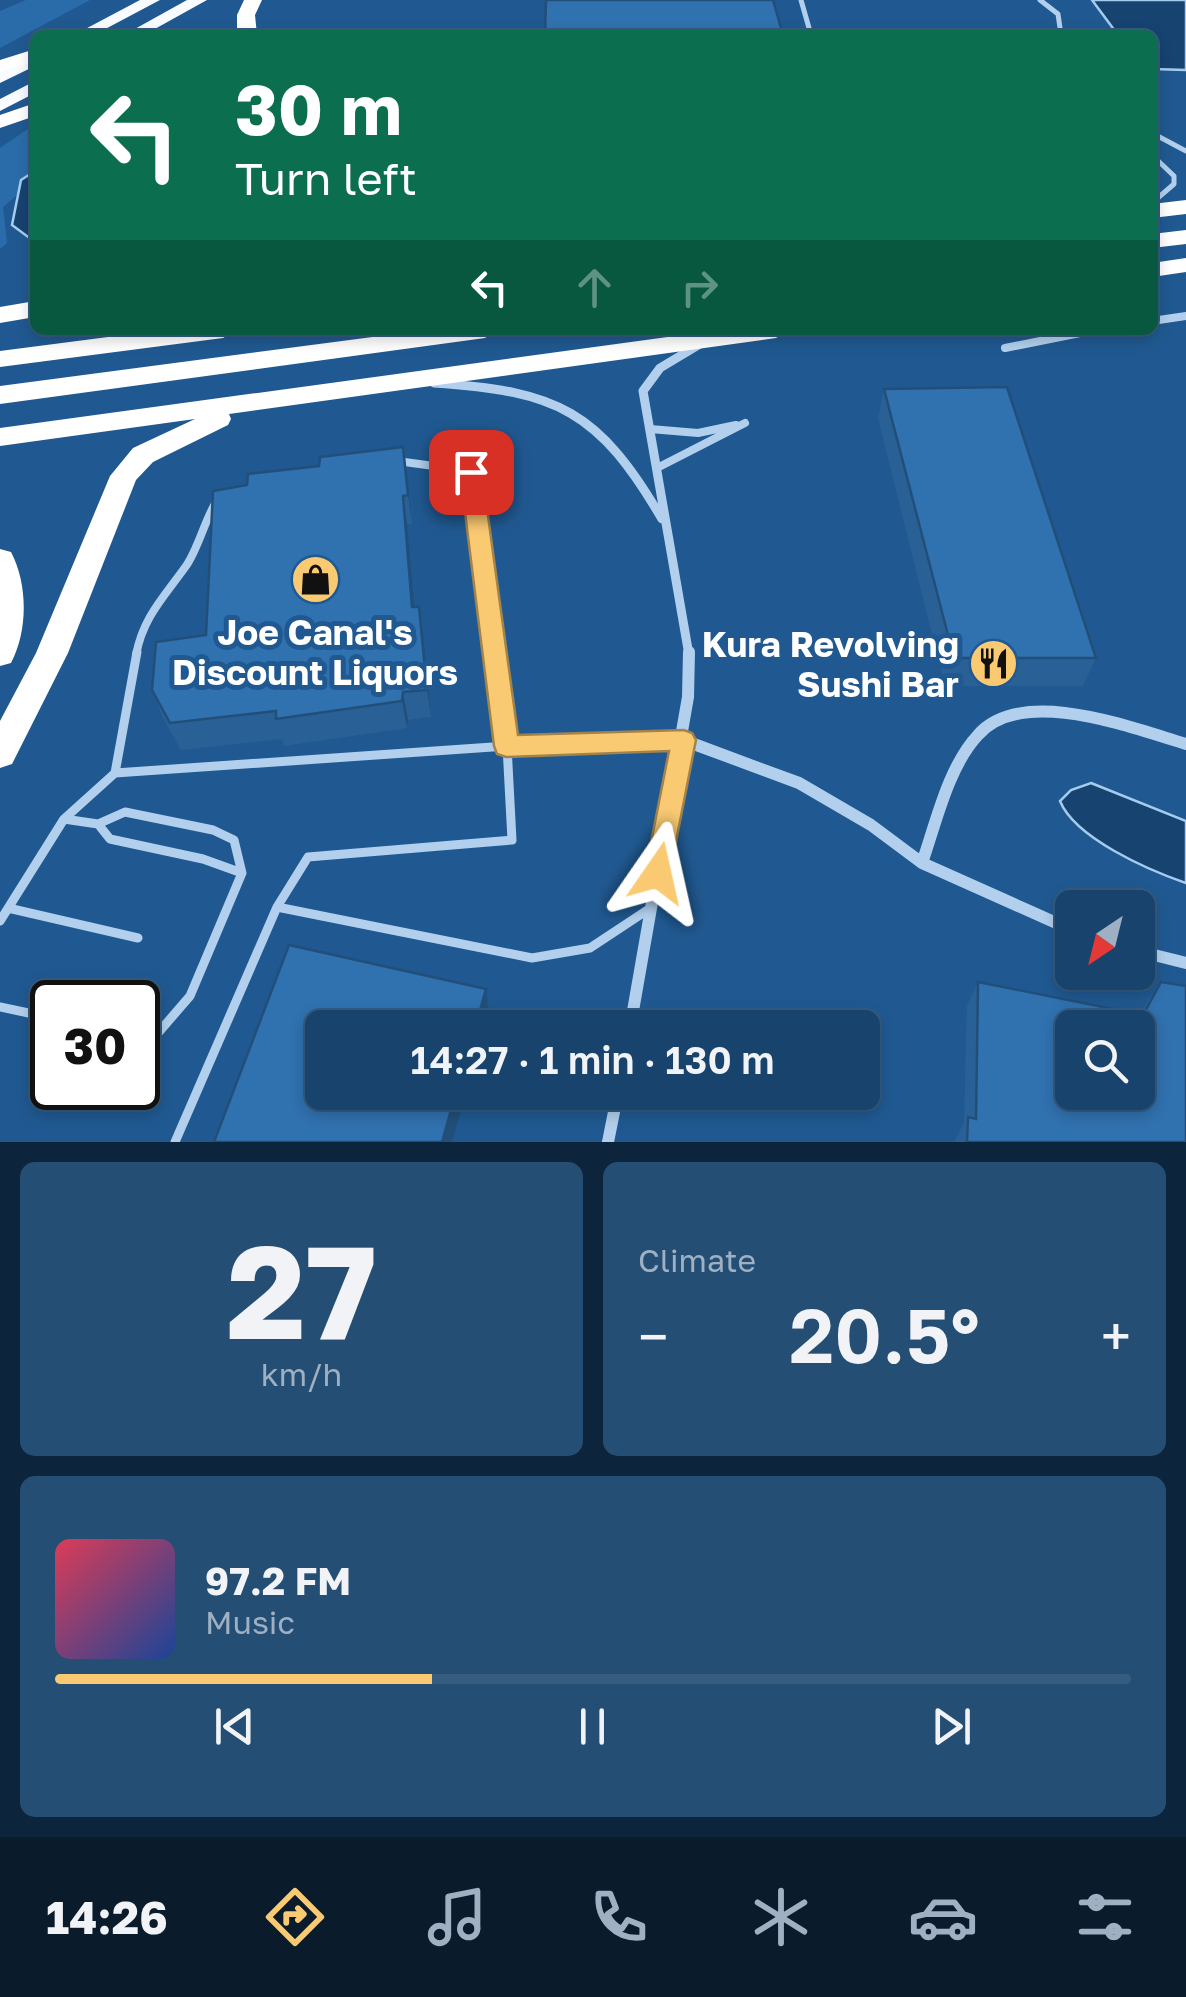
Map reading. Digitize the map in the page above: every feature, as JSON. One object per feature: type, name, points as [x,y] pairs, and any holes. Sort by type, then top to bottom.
[{"type":"highway","points":[[247,30],[246,15],[253,0]]},
{"type":"highway","points":[[0,66],[30,58]]},
{"type":"highway","points":[[0,122],[30,111]]},
{"type":"highway","points":[[1158,210],[1186,207]]},
{"type":"highway","points":[[1158,240],[1186,237]]},
{"type":"highway","points":[[1158,269],[1186,265]]},
{"type":"highway","points":[[0,315],[30,310]]},
{"type":"highway","points":[[0,327],[30,324]]},
{"type":"highway","points":[[0,358],[183,335]]},
{"type":"highway","points":[[0,395],[448,335]]},
{"type":"highway","points":[[0,437],[744,335]]},
{"type":"highway","points":[[0,754],[52,653],[124,476],[143,455],[172,438],[263,402]]},
{"type":"highway","points":[[0,560],[10,610],[0,654]]},
{"type":"main road","points":[[92,30],[152,0]]},
{"type":"main road","points":[[142,30],[200,0]]},
{"type":"main road","points":[[0,78],[30,60]]},
{"type":"main road","points":[[0,106],[30,89]]},
{"type":"street","points":[[633,1010],[684,740],[688,655],[643,391],[660,368],[706,341]]},
{"type":"street","points":[[391,384],[505,389],[578,419],[607,438],[626,460],[665,524]]},
{"type":"street","points":[[922,863],[942,808],[977,735],[995,718],[1020,711],[1056,712],[1186,744]]},
{"type":"street","points":[[684,740],[752,762],[799,783],[871,825],[922,863],[1055,922]]},
{"type":"street","points":[[1155,956],[1186,963]]},
{"type":"street","points":[[608,1142],[614,1110]]},
{"type":"lane","points":[[802,0],[810,30]]},
{"type":"lane","points":[[1040,0],[1058,14],[1061,30]]},
{"type":"lane","points":[[1158,137],[1186,151]]},
{"type":"lane","points":[[1158,161],[1174,176],[1174,184],[1158,198]]},
{"type":"lane","points":[[1158,320],[1186,316]]},
{"type":"lane","points":[[1005,348],[1057,335]]},
{"type":"lane","points":[[650,429],[698,433],[745,423],[657,468]]},
{"type":"lane","points":[[174,1142],[277,907],[308,858],[512,840],[506,746],[471,472],[415,461],[386,460]]},
{"type":"lane","points":[[0,921],[64,820],[115,773],[142,628],[165,590],[188,564],[201,527],[220,497]]},
{"type":"lane","points":[[115,773],[506,746],[684,740]]},
{"type":"lane","points":[[64,820],[98,824],[126,812],[213,830],[234,840],[242,872],[190,996],[160,1031]]},
{"type":"lane","points":[[98,824],[110,839],[242,872]]},
{"type":"lane","points":[[277,907],[532,958],[590,948],[618,933],[652,906]]},
{"type":"lane","points":[[8,908],[138,938]]},
{"type":"lane","points":[[0,1006],[30,1013]]},
{"type":"shaded area","points":[[26,0],[90,0],[0,48],[0,11]]},
{"type":"shaded area","points":[[1092,0],[1186,0],[1186,70],[1158,69],[1158,30],[1114,30]]},
{"type":"shaded area","points":[[30,127],[30,184],[3,207],[7,243],[0,249],[0,148]]},
{"type":"shaded area","points":[[30,174],[30,238],[12,225],[21,180]]},
{"type":"shaded area","points":[[1091,783],[1186,821],[1186,883],[1114,851],[1068,815],[1060,801],[1071,790]]},
{"type":"building","points":[[546,0],[773,0],[782,30],[545,30]]},
{"type":"building","points":[[1007,387],[1096,658],[954,658],[884,389]]},
{"type":"building","name":"Joe Canal's Discount Liquors","points":[[403,447],[412,607],[419,607],[427,690],[403,692],[402,701],[276,719],[276,711],[170,723],[152,690],[156,642],[206,635],[213,491],[247,485],[248,474],[319,466],[320,457]]},
{"type":"building","points":[[289,945],[486,989],[480,1010],[305,1010],[305,1110],[451,1110],[442,1142],[214,1142]]},
{"type":"building","points":[[978,982],[1118,1010],[1055,1010],[1055,1110],[1155,1110],[1155,1010],[1146,1010],[1161,982],[1186,986],[1186,1142],[967,1142],[968,1117],[976,1119]]},
{"type":"place","name":"Joe Canal's Discount Liquors","points":[[315,580]]},
{"type":"place","name":"Kura Revolving Sushi Bar","points":[[994,664]]},
{"type":"route","points":[[471,472],[506,746],[684,740],[658,873]]}]
